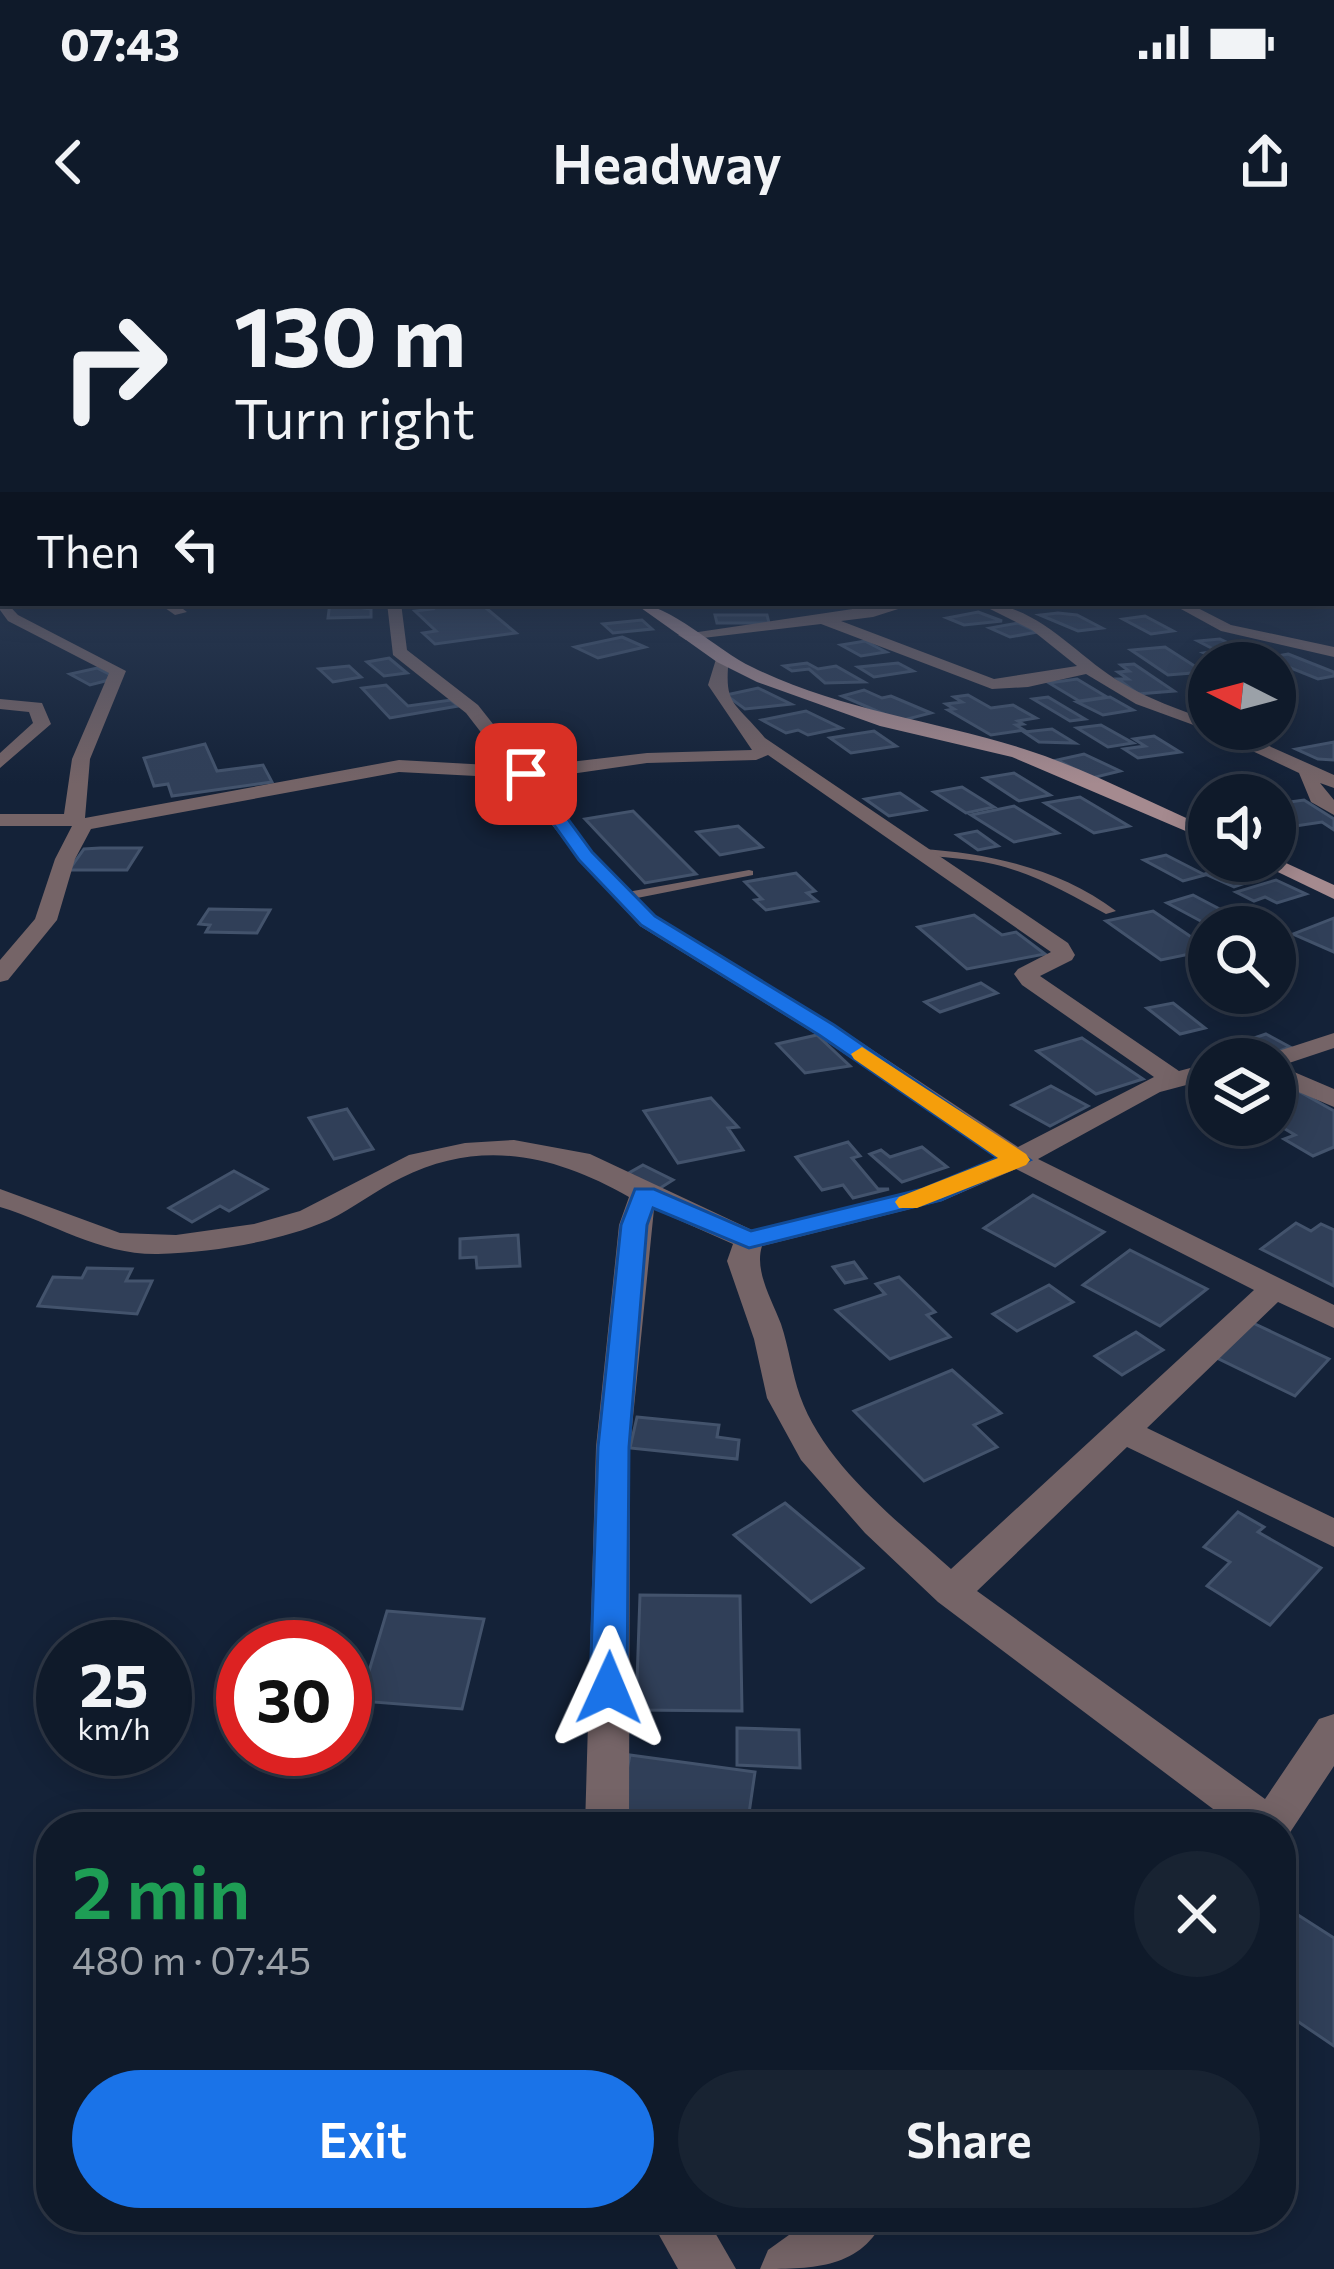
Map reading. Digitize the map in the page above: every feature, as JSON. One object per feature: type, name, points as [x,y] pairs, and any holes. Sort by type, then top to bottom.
[{"type":"main road","points":[[645,606],[763,679],[854,712],[1041,761],[1188,826]]},
{"type":"main road","points":[[1296,875],[1334,893]]},
{"type":"street","points":[[170,606],[180,612]]},
{"type":"street","points":[[394,606],[399,652],[472,709],[622,897],[680,943],[826,1030],[1017,1160],[1334,1318]]},
{"type":"street","points":[[686,635],[822,620],[894,606]]},
{"type":"street","points":[[992,606],[1045,628],[1090,668],[1150,704],[1188,718]]},
{"type":"street","points":[[1183,606],[1226,628],[1334,655]]},
{"type":"street","points":[[0,975],[46,920],[78,822],[81,759],[118,671],[6,620]]},
{"type":"street","points":[[822,620],[992,684],[1028,682],[1090,668]]},
{"type":"street","points":[[0,820],[78,822],[399,766],[526,774],[647,758],[740,758],[764,750],[718,693],[715,674],[723,658]]},
{"type":"street","points":[[0,704],[30,704],[36,707],[42,724],[0,763]]},
{"type":"street","points":[[760,742],[1060,948],[1064,955],[1030,969],[1026,974],[1030,980],[1174,1079]]},
{"type":"street","points":[[1258,750],[1334,782]]},
{"type":"street","points":[[1307,774],[1318,798],[1334,809]]},
{"type":"street","points":[[1296,1053],[1334,1040]]},
{"type":"street","points":[[0,1198],[127,1245],[189,1241],[290,1223],[335,1206],[401,1167],[498,1150],[557,1152],[749,1240],[932,1195],[1017,1160],[1121,1100],[1188,1076]]},
{"type":"street","points":[[1296,1082],[1334,1099]]},
{"type":"street","points":[[607,1812],[614,1447],[634,1225],[644,1194]]},
{"type":"street","points":[[749,1240],[742,1261],[770,1339],[784,1398],[813,1451],[878,1524],[951,1592],[1250,1812]]},
{"type":"street","points":[[951,1592],[1273,1290]]},
{"type":"street","points":[[1123,1430],[1334,1534]]},
{"type":"street","points":[[1280,1812],[1334,1731]]},
{"type":"street","points":[[685,2232],[709,2269]]},
{"type":"street","points":[[787,2269],[838,2232]]},
{"type":"lane","points":[[921,852],[986,857],[1035,870],[1110,911]]},
{"type":"lane","points":[[622,897],[749,873]]},
{"type":"building","points":[[330,606],[371,609],[371,617],[328,618]]},
{"type":"building","points":[[428,606],[484,606],[516,633],[435,644],[423,633],[436,631],[415,611],[432,609]]},
{"type":"building","points":[[978,612],[1002,621],[964,625],[947,618]]},
{"type":"building","points":[[715,615],[767,615],[769,623],[717,623]]},
{"type":"building","points":[[1040,615],[1077,615],[1102,628],[1078,631]]},
{"type":"building","points":[[1145,616],[1173,631],[1151,634],[1123,619]]},
{"type":"building","points":[[642,620],[652,629],[613,633],[603,624]]},
{"type":"building","points":[[1018,623],[1037,632],[1010,637],[990,628]]},
{"type":"building","points":[[622,637],[645,647],[598,658],[575,647]]},
{"type":"building","points":[[865,641],[886,652],[861,656],[841,645]]},
{"type":"building","points":[[1165,647],[1188,662],[1188,673],[1168,675],[1131,650]]},
{"type":"building","points":[[1296,657],[1334,672],[1334,676],[1318,679],[1296,670]]},
{"type":"building","points":[[389,658],[407,673],[384,676],[367,662]]},
{"type":"building","points":[[807,663],[818,669],[836,666],[864,682],[825,683],[809,669],[792,671],[784,666]]},
{"type":"building","points":[[898,663],[913,671],[874,677],[858,667]]},
{"type":"building","points":[[1134,664],[1174,691],[1138,694],[1118,679],[1128,679],[1118,672],[1129,671],[1121,665]]},
{"type":"building","points":[[349,666],[361,677],[333,682],[319,669]]},
{"type":"building","points":[[97,668],[117,678],[90,685],[70,674]]},
{"type":"building","points":[[1077,679],[1107,697],[1079,701],[1049,683]]},
{"type":"building","points":[[386,685],[408,706],[451,700],[458,706],[390,718],[362,688]]},
{"type":"building","points":[[758,688],[791,704],[745,709],[726,695]]},
{"type":"building","points":[[864,690],[931,713],[900,721],[842,696]]},
{"type":"building","points":[[968,695],[991,708],[1013,705],[1036,718],[1018,721],[1023,724],[1016,725],[1024,730],[991,735],[948,710],[954,709],[946,704],[962,702],[954,697]]},
{"type":"building","points":[[1048,697],[1085,719],[1070,721],[1033,699]]},
{"type":"building","points":[[1110,697],[1133,710],[1103,715],[1077,702]]},
{"type":"building","points":[[806,711],[841,728],[808,735],[798,730],[786,733],[762,720]]},
{"type":"building","points":[[1101,725],[1133,743],[1108,747],[1077,728]]},
{"type":"building","points":[[1052,729],[1075,743],[1039,742],[1024,732]]},
{"type":"building","points":[[874,731],[896,746],[851,753],[830,738]]},
{"type":"building","points":[[1154,736],[1180,752],[1138,758],[1124,749],[1145,746],[1134,739]]},
{"type":"building","points":[[1334,742],[1334,760],[1318,759],[1296,749]]},
{"type":"building","points":[[205,744],[217,771],[263,765],[272,782],[172,796],[168,784],[154,786],[144,758]]},
{"type":"building","points":[[1084,754],[1120,771],[1092,778],[1057,760]]},
{"type":"building","points":[[1014,773],[1050,795],[1019,801],[984,778]]},
{"type":"building","points":[[962,787],[994,807],[966,813],[934,792]]},
{"type":"building","points":[[900,793],[925,810],[889,816],[865,799]]},
{"type":"building","points":[[1080,797],[1129,826],[1094,833],[1045,803]]},
{"type":"building","points":[[1304,800],[1334,819],[1334,830],[1322,822],[1296,826],[1296,801]]},
{"type":"building","points":[[1014,806],[1058,833],[1014,842],[971,815]]},
{"type":"building","points":[[633,811],[696,874],[645,883],[585,819]]},
{"type":"building","points":[[738,826],[762,847],[720,855],[697,832]]},
{"type":"building","points":[[977,831],[998,846],[978,850],[957,835]]},
{"type":"building","points":[[141,848],[127,870],[69,870],[84,849]]},
{"type":"building","points":[[1166,855],[1188,866],[1188,880],[1183,881],[1144,860]]},
{"type":"building","points":[[796,873],[815,891],[807,893],[817,901],[766,910],[745,882]]},
{"type":"building","points":[[1280,882],[1306,894],[1277,903],[1265,897],[1254,901],[1236,892]]},
{"type":"building","points":[[1193,895],[1214,906],[1188,906],[1188,914],[1167,903]]},
{"type":"building","points":[[209,909],[270,910],[257,933],[206,932],[210,925],[199,924]]},
{"type":"building","points":[[1153,911],[1188,935],[1188,954],[1161,960],[1106,921]]},
{"type":"building","points":[[974,915],[1002,935],[1016,932],[1045,954],[967,969],[918,927]]},
{"type":"building","points":[[1334,918],[1334,952],[1296,935]]},
{"type":"building","points":[[981,983],[997,993],[940,1012],[925,1002]]},
{"type":"building","points":[[1173,1003],[1205,1028],[1180,1034],[1147,1008]]},
{"type":"building","points":[[817,1035],[850,1066],[805,1073],[777,1044]]},
{"type":"building","points":[[1082,1038],[1143,1079],[1096,1094],[1037,1051]]},
{"type":"building","points":[[1051,1086],[1088,1106],[1050,1126],[1012,1105]]},
{"type":"building","points":[[1296,1090],[1334,1111],[1334,1147],[1313,1156],[1296,1146]]},
{"type":"building","points":[[711,1098],[738,1127],[728,1128],[743,1150],[678,1163],[644,1111]]},
{"type":"building","points":[[347,1109],[373,1149],[334,1159],[309,1118]]},
{"type":"building","points":[[848,1142],[860,1156],[852,1158],[878,1189],[889,1189],[853,1198],[843,1185],[822,1190],[796,1157]]},
{"type":"building","points":[[922,1147],[947,1167],[902,1182],[870,1154],[881,1150],[890,1157]]},
{"type":"building","points":[[643,1165],[673,1180],[657,1190],[627,1174]]},
{"type":"building","points":[[234,1171],[267,1189],[229,1211],[220,1206],[192,1222],[169,1208]]},
{"type":"building","points":[[1033,1195],[1104,1232],[1055,1266],[984,1228]]},
{"type":"building","points":[[1296,1223],[1311,1231],[1321,1224],[1334,1230],[1334,1286],[1261,1249]]},
{"type":"building","points":[[518,1235],[520,1266],[477,1268],[476,1257],[460,1258],[460,1239]]},
{"type":"building","points":[[1130,1250],[1207,1289],[1160,1326],[1083,1285]]},
{"type":"building","points":[[854,1262],[866,1278],[845,1283],[833,1267]]},
{"type":"building","points":[[87,1268],[132,1269],[126,1281],[152,1281],[137,1314],[38,1306],[53,1277],[82,1278]]},
{"type":"building","points":[[899,1277],[935,1312],[927,1315],[950,1337],[890,1359],[836,1310],[885,1294],[876,1284]]},
{"type":"building","points":[[1049,1285],[1073,1302],[1017,1331],[993,1314]]},
{"type":"building","points":[[1253,1323],[1329,1359],[1295,1396],[1217,1358]]},
{"type":"building","points":[[1136,1332],[1163,1350],[1122,1375],[1095,1356]]},
{"type":"building","points":[[952,1370],[1001,1413],[974,1425],[997,1447],[924,1481],[854,1411]]},
{"type":"building","points":[[637,1417],[719,1425],[717,1437],[739,1440],[737,1459],[630,1448]]},
{"type":"building","points":[[785,1503],[863,1568],[811,1602],[734,1535]]},
{"type":"building","points":[[1238,1512],[1264,1527],[1258,1532],[1321,1568],[1270,1625],[1207,1586],[1230,1562],[1204,1547]]},
{"type":"building","points":[[640,1595],[740,1596],[742,1711],[636,1710]]},
{"type":"building","points":[[387,1611],[484,1619],[462,1709],[372,1702],[372,1661]]},
{"type":"building","points":[[737,1728],[799,1730],[800,1768],[737,1765]]},
{"type":"building","points":[[630,1755],[755,1772],[749,1812],[619,1812]]},
{"type":"building","points":[[1296,1914],[1334,1938],[1334,2046],[1296,2020]]},
{"type":"slow traffic","points":[[862,1054],[1017,1160],[908,1202]]},
{"type":"route","points":[[526,774],[586,856],[648,921],[826,1030],[1017,1160],[932,1195],[872,1213],[782,1229],[749,1240],[644,1194],[634,1225],[614,1447],[609,1688]]}]
